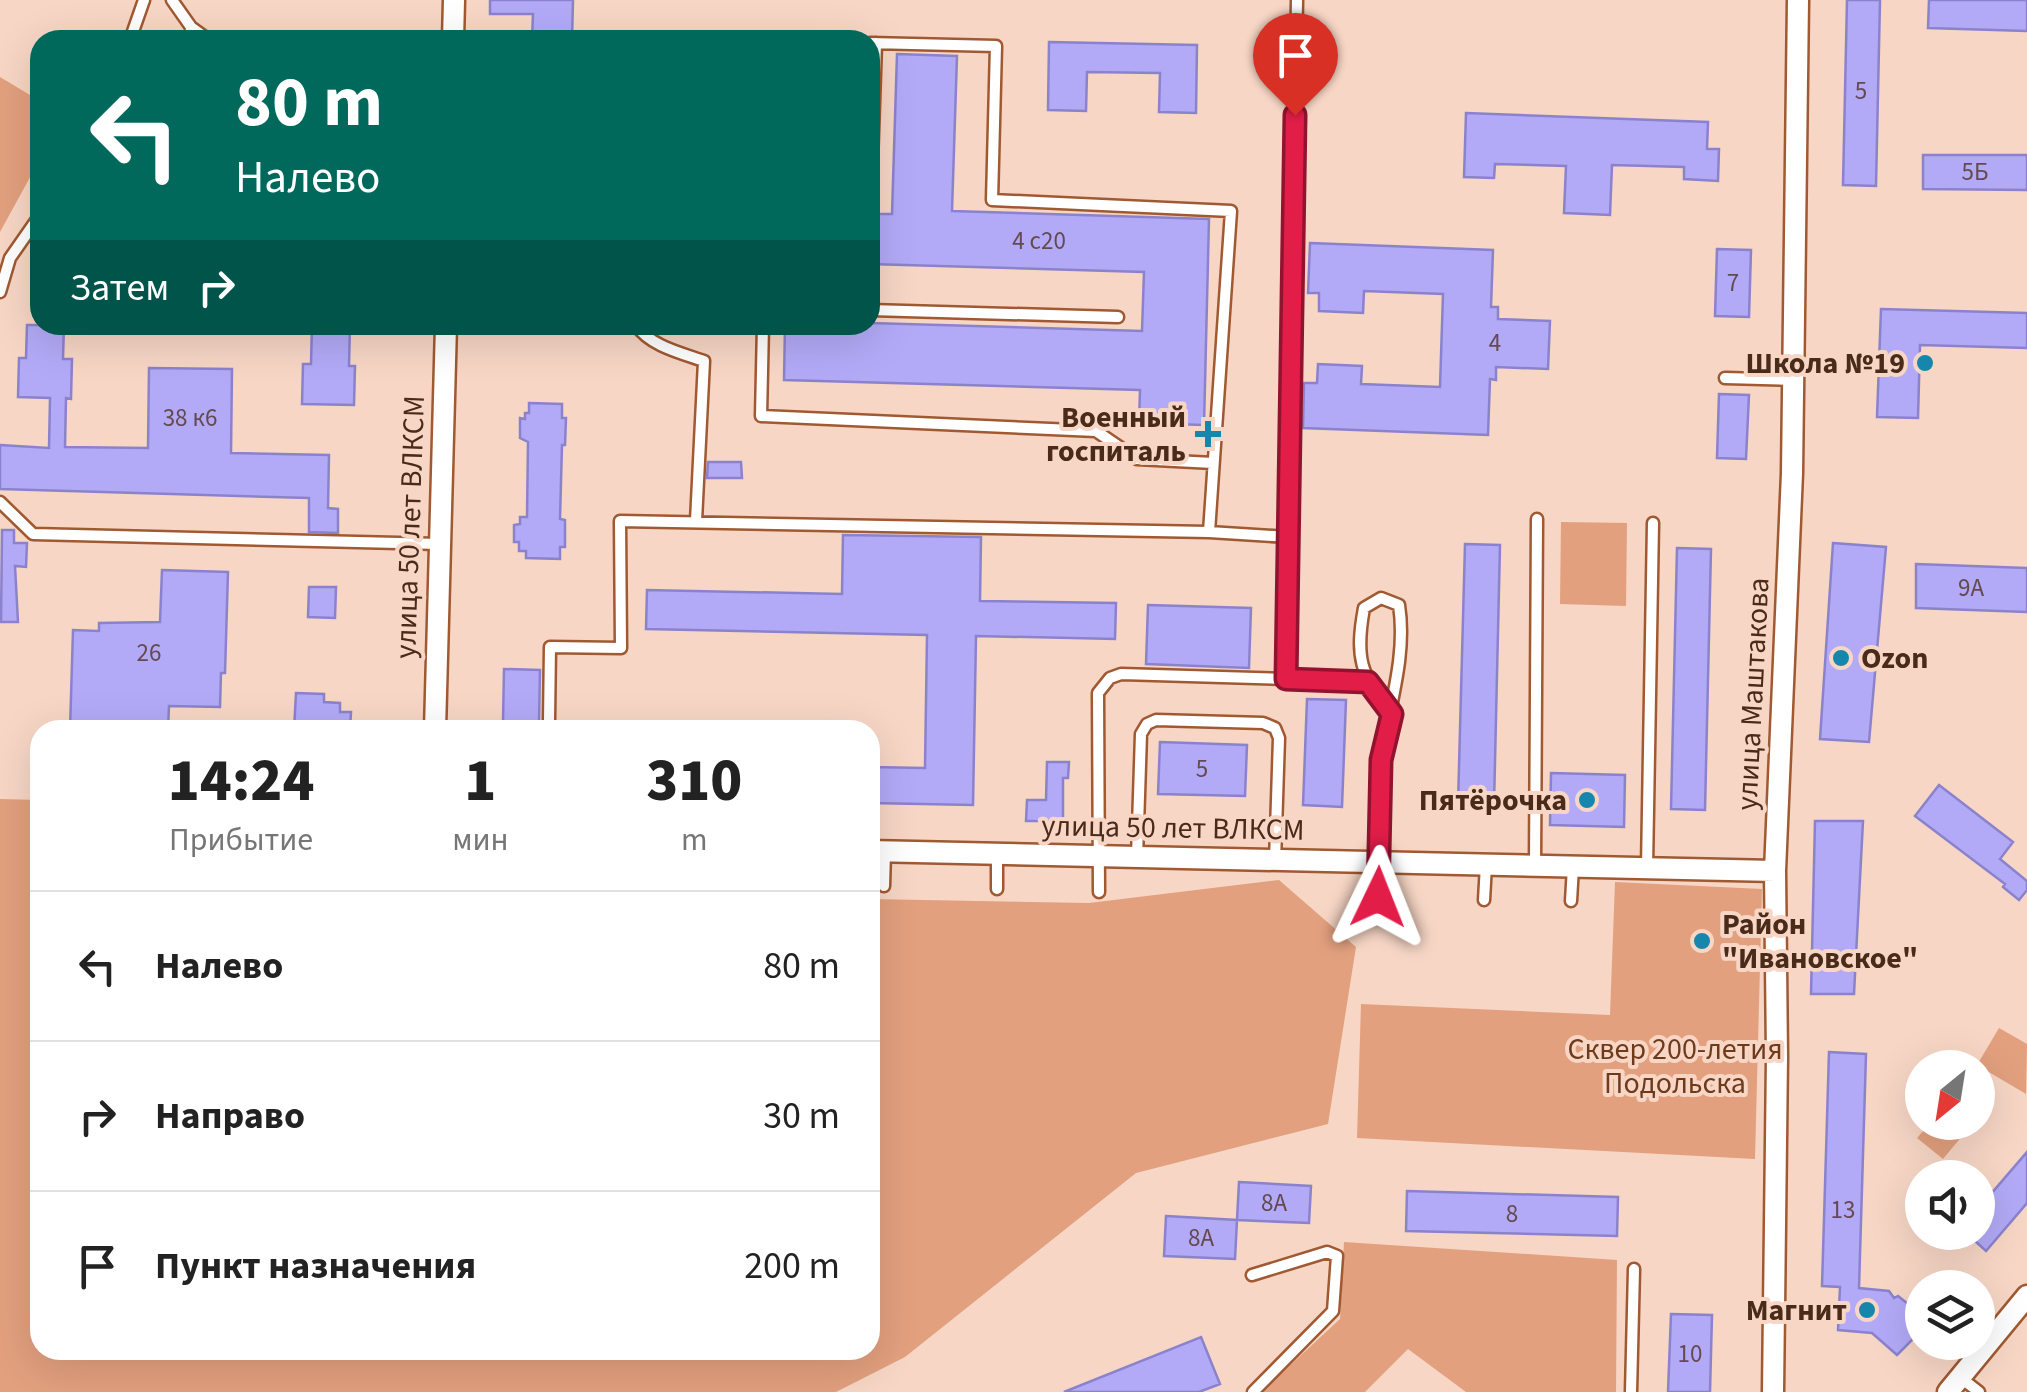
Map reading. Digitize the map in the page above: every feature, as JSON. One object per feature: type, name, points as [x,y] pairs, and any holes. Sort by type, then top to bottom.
[{"type":"street","points":[[453,30],[454,0]]},
{"type":"street","name":"улица Маштакова","points":[[1774,1392],[1775,871],[1794,380],[1798,0]]},
{"type":"street","name":"улица 50 лет ВЛКСМ","points":[[435,720],[446,335]]},
{"type":"street","name":"улица 50 лет ВЛКСМ","points":[[880,851],[1775,871]]},
{"type":"street","points":[[1954,1384],[2027,1296]]},
{"type":"lane","points":[[134,30],[144,0]]},
{"type":"lane","points":[[172,0],[196,30]]},
{"type":"lane","points":[[1286,679],[1297,0]]},
{"type":"lane","points":[[191,26],[191,30]]},
{"type":"lane","points":[[880,43],[996,46],[992,200],[1231,211],[1208,532]]},
{"type":"lane","points":[[0,292],[10,258],[30,229]]},
{"type":"lane","points":[[880,310],[1118,317]]},
{"type":"lane","points":[[646,335],[670,350],[704,360],[696,522]]},
{"type":"lane","points":[[763,335],[761,416],[1096,431],[1138,460],[1213,463]]},
{"type":"lane","points":[[1726,378],[1794,380]]},
{"type":"lane","points":[[0,502],[33,534],[440,544]]},
{"type":"lane","points":[[1535,866],[1537,519]]},
{"type":"lane","points":[[549,720],[550,647],[621,648],[620,520],[1288,537]]},
{"type":"lane","points":[[1647,868],[1652,523]]},
{"type":"lane","points":[[1378,897],[1381,760],[1392,714],[1402,625],[1399,605],[1381,598],[1364,608],[1360,664],[1392,714]]},
{"type":"lane","points":[[1099,892],[1098,693],[1102,685],[1122,674],[1368,682]]},
{"type":"lane","points":[[1137,857],[1141,734],[1146,724],[1156,720],[1263,724],[1275,728],[1279,738],[1276,860]]},
{"type":"lane","points":[[997,854],[997,889]]},
{"type":"lane","points":[[880,863],[884,886]]},
{"type":"lane","points":[[1484,900],[1486,865]]},
{"type":"lane","points":[[1571,902],[1573,866]]},
{"type":"lane","points":[[1252,1275],[1326,1252],[1337,1256],[1333,1311],[1252,1392]]},
{"type":"lane","points":[[1632,1392],[1634,1269]]},
{"type":"lane","points":[[1954,1384],[1979,1392]]},
{"type":"green space","points":[[0,77],[30,95],[30,177],[0,232]]},
{"type":"green space","points":[[1561,522],[1627,523],[1626,606],[1560,604]]},
{"type":"green space","points":[[0,799],[30,800],[30,1360],[880,1360],[880,899],[1089,903],[1279,880],[1356,947],[1328,1124],[1136,1173],[905,1357],[836,1392],[0,1392]]},
{"type":"green space","name":"Сквер 200-летия Подольска","points":[[1615,882],[1762,889],[1755,1159],[1357,1138],[1361,1004],[1610,1015]]},
{"type":"green space","points":[[1999,1028],[2027,1044],[2026,1094],[1995,1076],[1995,1050],[1986,1050]]},
{"type":"green space","points":[[1919,1140],[1959,1140],[1943,1159]]},
{"type":"green space","points":[[1344,1242],[1617,1260],[1616,1392],[1466,1392],[1408,1349],[1365,1392],[1261,1392],[1340,1319]]},
{"type":"building","points":[[490,0],[573,0],[572,30],[532,30],[533,14],[490,14]]},
{"type":"building","points":[[1847,0],[1880,0],[1876,186],[1843,185]]},
{"type":"building","points":[[1929,0],[2027,0],[2027,31],[1928,28]]},
{"type":"building","points":[[1049,42],[1197,45],[1196,113],[1159,112],[1160,73],[1087,72],[1086,111],[1048,110]]},
{"type":"building","points":[[897,54],[957,56],[952,211],[1209,219],[1204,425],[1139,423],[1140,390],[784,380],[785,335],[880,335],[880,323],[1142,331],[1144,272],[880,264],[880,214],[892,214]]},
{"type":"building","points":[[1466,113],[1708,122],[1707,149],[1719,149],[1718,181],[1684,179],[1684,167],[1612,165],[1610,215],[1564,213],[1566,166],[1495,164],[1494,178],[1464,177]]},
{"type":"building","points":[[1923,155],[2027,155],[2027,190],[1923,189]]},
{"type":"building","points":[[1310,243],[1493,250],[1491,307],[1498,307],[1498,319],[1550,321],[1548,369],[1496,367],[1496,380],[1490,379],[1488,435],[1303,428],[1304,383],[1317,383],[1318,364],[1362,366],[1361,384],[1440,387],[1443,294],[1364,291],[1363,313],[1319,311],[1319,293],[1308,293]]},
{"type":"building","points":[[1717,249],[1751,250],[1749,317],[1715,316]]},
{"type":"building","points":[[1881,309],[2027,313],[2027,348],[1920,345],[1918,418],[1877,417]]},
{"type":"building","points":[[27,325],[30,335],[64,335],[63,359],[72,359],[65,447],[148,448],[149,368],[232,369],[231,453],[329,455],[328,508],[338,509],[338,533],[309,532],[309,498],[0,489],[0,445],[49,448],[50,398],[18,397],[19,358],[26,358]]},
{"type":"building","points":[[312,335],[350,335],[349,366],[355,366],[354,405],[302,404],[303,364],[311,364]]},
{"type":"building","points":[[1719,394],[1749,395],[1746,459],[1717,458]]},
{"type":"building","points":[[529,403],[562,404],[562,418],[566,418],[560,519],[565,520],[565,547],[560,547],[560,559],[526,558],[526,551],[519,551],[519,542],[514,542],[514,525],[520,524],[520,517],[527,517],[528,442],[520,438],[520,418],[525,419],[525,413],[529,413]]},
{"type":"building","points":[[708,462],[741,462],[742,478],[707,478]]},
{"type":"building","points":[[2,530],[14,530],[14,543],[27,543],[26,567],[15,566],[18,622],[1,622]]},
{"type":"building","points":[[843,535],[981,537],[980,601],[1116,603],[1115,639],[976,636],[973,805],[880,803],[880,767],[925,768],[927,635],[646,629],[647,590],[842,594]]},
{"type":"building","points":[[1833,543],[1886,547],[1869,742],[1820,739]]},
{"type":"building","points":[[1465,544],[1500,545],[1494,805],[1458,804]]},
{"type":"building","points":[[1677,548],[1711,549],[1705,810],[1671,809]]},
{"type":"building","points":[[1916,564],[2027,568],[2027,612],[1916,608]]},
{"type":"building","points":[[162,570],[228,572],[220,707],[169,706],[168,720],[70,720],[73,630],[99,631],[99,623],[160,622]]},
{"type":"building","points":[[309,587],[336,587],[335,618],[308,617]]},
{"type":"building","points":[[1148,605],[1251,608],[1249,668],[1146,664]]},
{"type":"building","points":[[504,669],[540,670],[539,720],[503,720]]},
{"type":"building","points":[[296,693],[324,694],[324,702],[340,703],[340,712],[351,712],[351,720],[295,720]]},
{"type":"building","points":[[1307,699],[1346,700],[1342,807],[1303,805]]},
{"type":"building","points":[[1160,742],[1247,745],[1245,796],[1158,794]]},
{"type":"building","points":[[1047,762],[1069,762],[1068,778],[1063,778],[1063,821],[1026,821],[1027,800],[1046,800]]},
{"type":"building","name":"Пятёрочка","points":[[1551,773],[1625,775],[1624,827],[1550,825]]},
{"type":"building","points":[[1939,785],[2013,842],[2000,859],[2027,881],[2027,890],[2019,900],[2003,887],[2005,884],[1915,816]]},
{"type":"building","points":[[1815,821],[1863,821],[1854,994],[1811,994]]},
{"type":"building","points":[[1829,1052],[1866,1054],[1859,1288],[1889,1291],[1894,1298],[1898,1296],[1905,1302],[1905,1347],[1897,1355],[1872,1333],[1838,1330],[1840,1287],[1822,1286]]},
{"type":"building","points":[[2027,1152],[2027,1203],[1995,1240],[1995,1189]]},
{"type":"building","points":[[1239,1182],[1311,1186],[1309,1223],[1237,1220]]},
{"type":"building","points":[[1407,1191],[1618,1197],[1617,1236],[1406,1231]]},
{"type":"building","points":[[1166,1216],[1237,1220],[1235,1259],[1164,1256]]},
{"type":"building","points":[[1671,1314],[1712,1315],[1710,1392],[1668,1392]]},
{"type":"building","points":[[1201,1337],[1220,1384],[1199,1392],[1064,1392]]},
{"type":"place","name":"Школа №19","points":[[1925,363]]},
{"type":"place","name":"Военный госпиталь","points":[[1208,434]]},
{"type":"place","name":"Ozon","points":[[1841,658]]},
{"type":"place","name":"Пятёрочка","points":[[1587,800]]},
{"type":"place","name":"Район \"Ивановское\"","points":[[1702,941]]},
{"type":"place","name":"Магнит","points":[[1867,1310]]},
{"type":"route","points":[[1295,115],[1286,679],[1368,682],[1392,714],[1381,760],[1378,897]]}]
